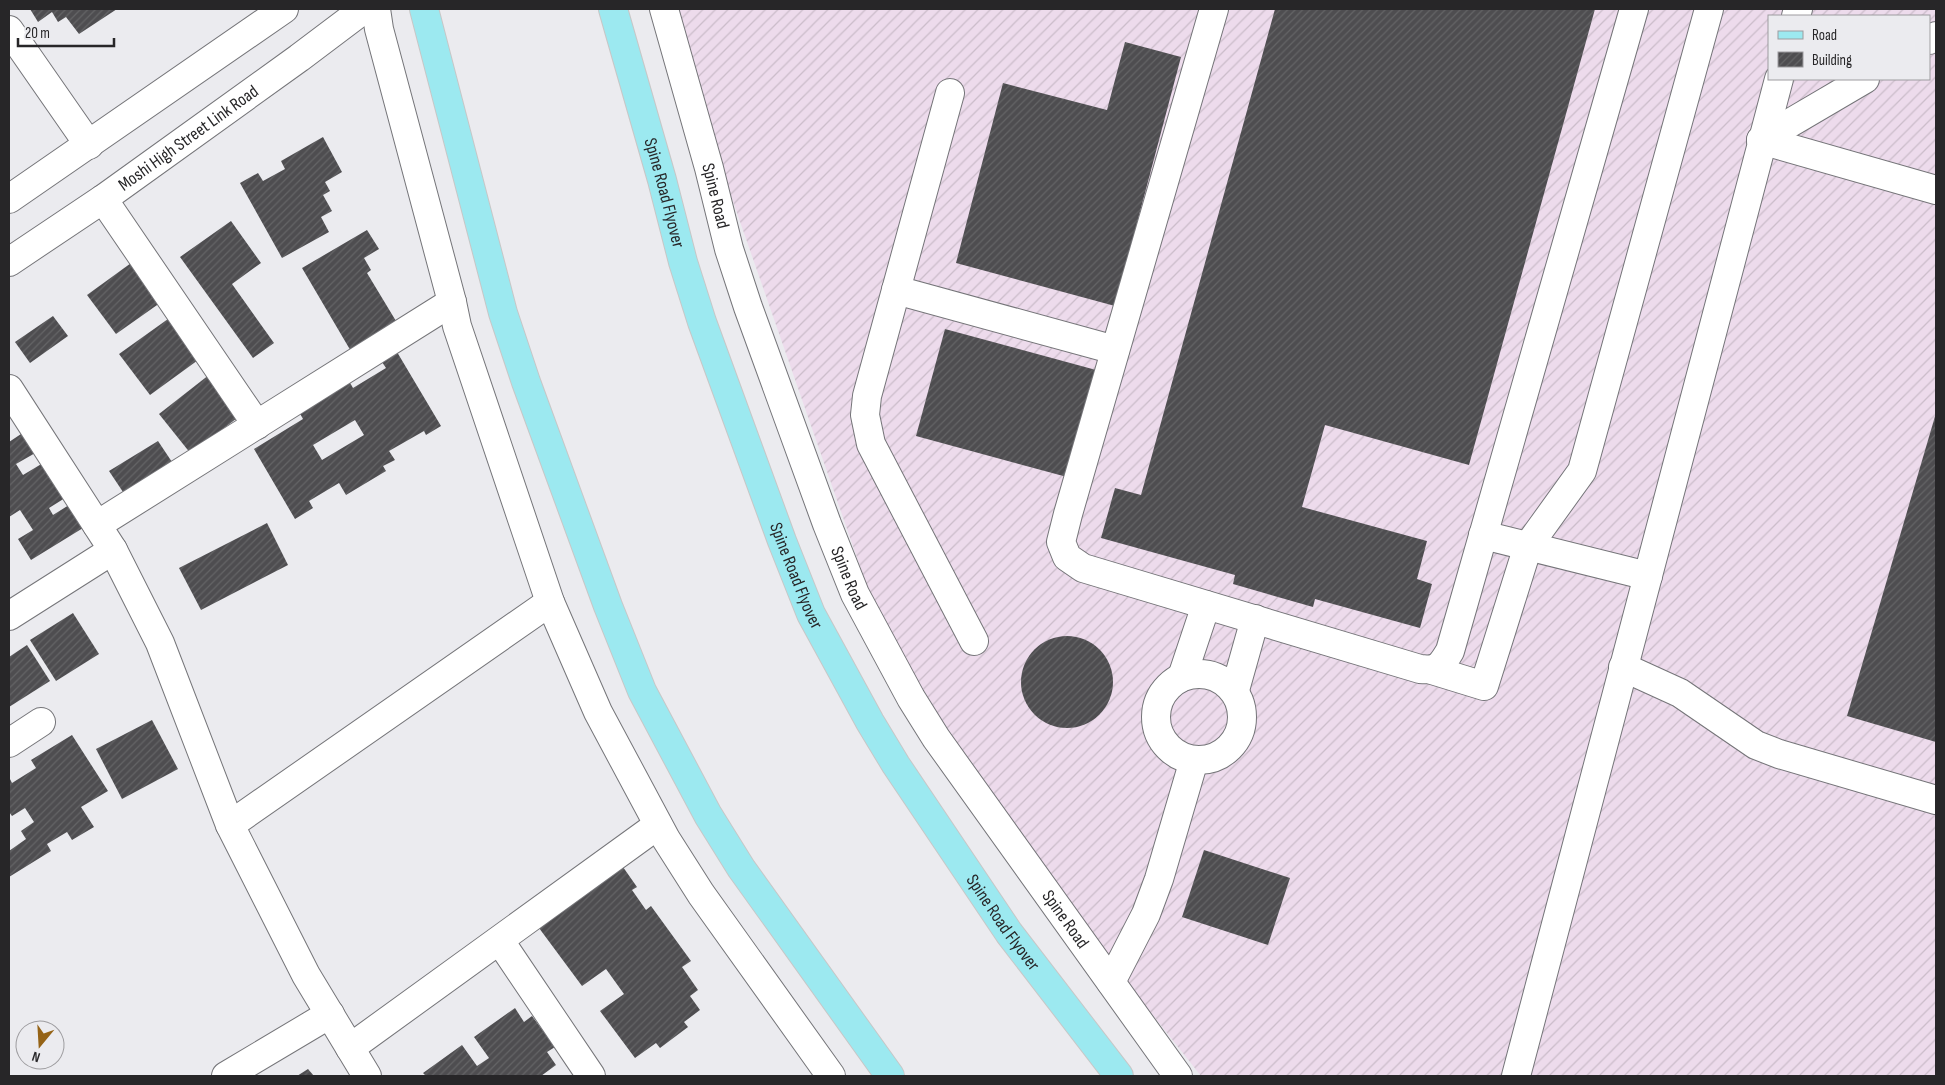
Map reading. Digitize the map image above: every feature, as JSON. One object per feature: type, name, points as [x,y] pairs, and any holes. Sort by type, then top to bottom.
[{"type":"main road","points":[[424,9],[504,313],[526,382],[608,606],[642,691],[708,815],[741,868],[890,1076]]},
{"type":"main road","name":"Spine Road Flyover","points":[[613,9],[662,180],[683,262],[702,322],[782,541],[811,614],[870,722],[896,765],[1009,933],[1119,1076]]},
{"type":"street","points":[[9,199],[284,9]]},
{"type":"street","name":"Moshi High Street Link Road","points":[[9,262],[103,199],[300,58],[364,9]]},
{"type":"street","points":[[376,9],[379,29],[457,326],[550,602],[598,712],[658,825],[701,894],[831,1076]]},
{"type":"street","name":"Spine Road","points":[[664,9],[730,249],[748,307],[827,524],[855,594],[911,698],[936,738],[1178,1076]]},
{"type":"street","points":[[1214,9],[1115,350],[1062,542],[1066,558],[1083,568],[1484,686],[1528,546],[1582,471],[1709,9]]},
{"type":"street","points":[[1432,670],[1442,664],[1450,651],[1634,9]]},
{"type":"street","points":[[9,30],[89,145]]},
{"type":"street","points":[[1516,1076],[1778,80]]},
{"type":"street","points":[[1761,140],[1863,80]]},
{"type":"street","points":[[950,93],[867,396],[865,415],[871,444],[974,641]]},
{"type":"street","points":[[1761,140],[1936,190]]},
{"type":"street","points":[[103,199],[257,425]]},
{"type":"street","points":[[896,290],[1115,350]]},
{"type":"street","points":[[97,525],[452,302]]},
{"type":"street","points":[[9,389],[113,550],[160,643],[230,825],[306,975],[367,1076]]},
{"type":"street","points":[[1483,535],[1648,576]]},
{"type":"street","points":[[9,616],[113,550]]},
{"type":"street","points":[[230,825],[550,602]]},
{"type":"street","points":[[1182,676],[1206,605]]},
{"type":"street","points":[[1234,690],[1255,619]]},
{"type":"street","points":[[1623,667],[1680,693],[1756,745],[1779,754],[1936,800]]},
{"type":"street","points":[[1196,673],[1224,680],[1234,690],[1241,704],[1243,718],[1240,733],[1233,746],[1221,755],[1208,760],[1194,760],[1180,756],[1168,748],[1160,736],[1156,722],[1156,708],[1161,695],[1170,684],[1182,676],[1196,673]]},
{"type":"street","points":[[9,743],[41,722]]},
{"type":"street","points":[[1111,982],[1146,914],[1159,879],[1194,760]]},
{"type":"street","points":[[350,1048],[658,825]]},
{"type":"street","points":[[500,941],[591,1076]]},
{"type":"street","points":[[226,1076],[330,1014]]},
{"type":"shaded area","points":[[666,9],[1936,9],[1936,1076],[1201,1076],[909,707]]},
{"type":"building","points":[[30,9],[117,9],[79,34],[66,17],[58,22],[52,12],[38,22]]},
{"type":"building","points":[[1275,9],[1595,9],[1469,465],[1325,425],[1302,507],[1427,541],[1417,579],[1432,584],[1420,628],[1315,599],[1313,607],[1233,584],[1235,575],[1101,538],[1115,488],[1141,495]]},
{"type":"building","points":[[1125,42],[1181,57],[1115,306],[956,263],[1003,83],[1107,110]]},
{"type":"building","points":[[323,137],[342,172],[325,182],[330,191],[323,195],[332,211],[321,217],[329,232],[282,258],[240,183],[258,173],[263,181],[285,169],[281,161]]},
{"type":"building","points":[[231,221],[261,263],[232,284],[274,343],[253,358],[180,257]]},
{"type":"building","points":[[367,230],[379,249],[364,258],[371,270],[367,273],[399,326],[352,353],[302,268]]},
{"type":"building","points":[[138,258],[167,298],[116,334],[87,295]]},
{"type":"building","points":[[175,314],[205,355],[150,395],[119,354]]},
{"type":"building","points":[[53,316],[68,336],[30,363],[15,342]]},
{"type":"building","points":[[945,329],[1096,370],[1067,477],[916,436]]},
{"type":"building","points":[[397,352],[441,426],[426,435],[424,431],[389,451],[395,460],[383,466],[386,471],[346,495],[339,483],[309,501],[313,508],[295,519],[254,449],[303,419],[298,410],[349,381],[353,388],[386,368],[382,362]],"holes":[[[355,420],[364,435],[322,460],[313,445]]]},
{"type":"building","points":[[214,371],[246,411],[191,454],[159,414]]},
{"type":"building","points":[[1936,413],[1936,742],[1847,716]]},
{"type":"building","points":[[24,432],[37,452],[16,464],[23,475],[43,463],[65,498],[49,508],[53,515],[69,505],[83,528],[31,560],[18,539],[33,530],[20,510],[9,517],[9,442]]},
{"type":"building","points":[[158,441],[176,468],[127,498],[109,471]]},
{"type":"building","points":[[267,523],[288,565],[201,610],[179,568]]},
{"type":"building","points":[[73,613],[99,654],[56,681],[30,640]]},
{"type":"building","points":[[1067,636],[1084,640],[1099,650],[1109,665],[1113,682],[1109,699],[1099,714],[1084,724],[1067,728],[1050,724],[1035,714],[1025,699],[1021,682],[1025,665],[1035,650],[1050,640]]},
{"type":"building","points":[[27,645],[50,681],[9,707],[9,657]]},
{"type":"building","points":[[152,720],[178,769],[122,799],[96,749]]},
{"type":"building","points":[[72,735],[108,791],[81,807],[94,827],[72,840],[67,832],[47,844],[51,851],[9,877],[9,851],[26,839],[21,831],[34,822],[25,808],[12,816],[9,812],[9,777],[12,783],[36,768],[31,760]]},
{"type":"building","points":[[1204,850],[1290,878],[1268,945],[1182,917]]},
{"type":"building","points":[[623,867],[637,887],[632,890],[646,910],[651,906],[691,961],[682,967],[698,990],[690,996],[700,1010],[684,1022],[688,1027],[660,1048],[656,1043],[635,1058],[600,1011],[624,994],[606,969],[582,986],[539,928]]},
{"type":"building","points":[[515,1008],[524,1022],[532,1016],[555,1047],[547,1052],[556,1065],[541,1076],[426,1076],[423,1073],[462,1045],[477,1066],[489,1058],[474,1037]]},
{"type":"building","points":[[308,1069],[314,1076],[297,1076]]}]
